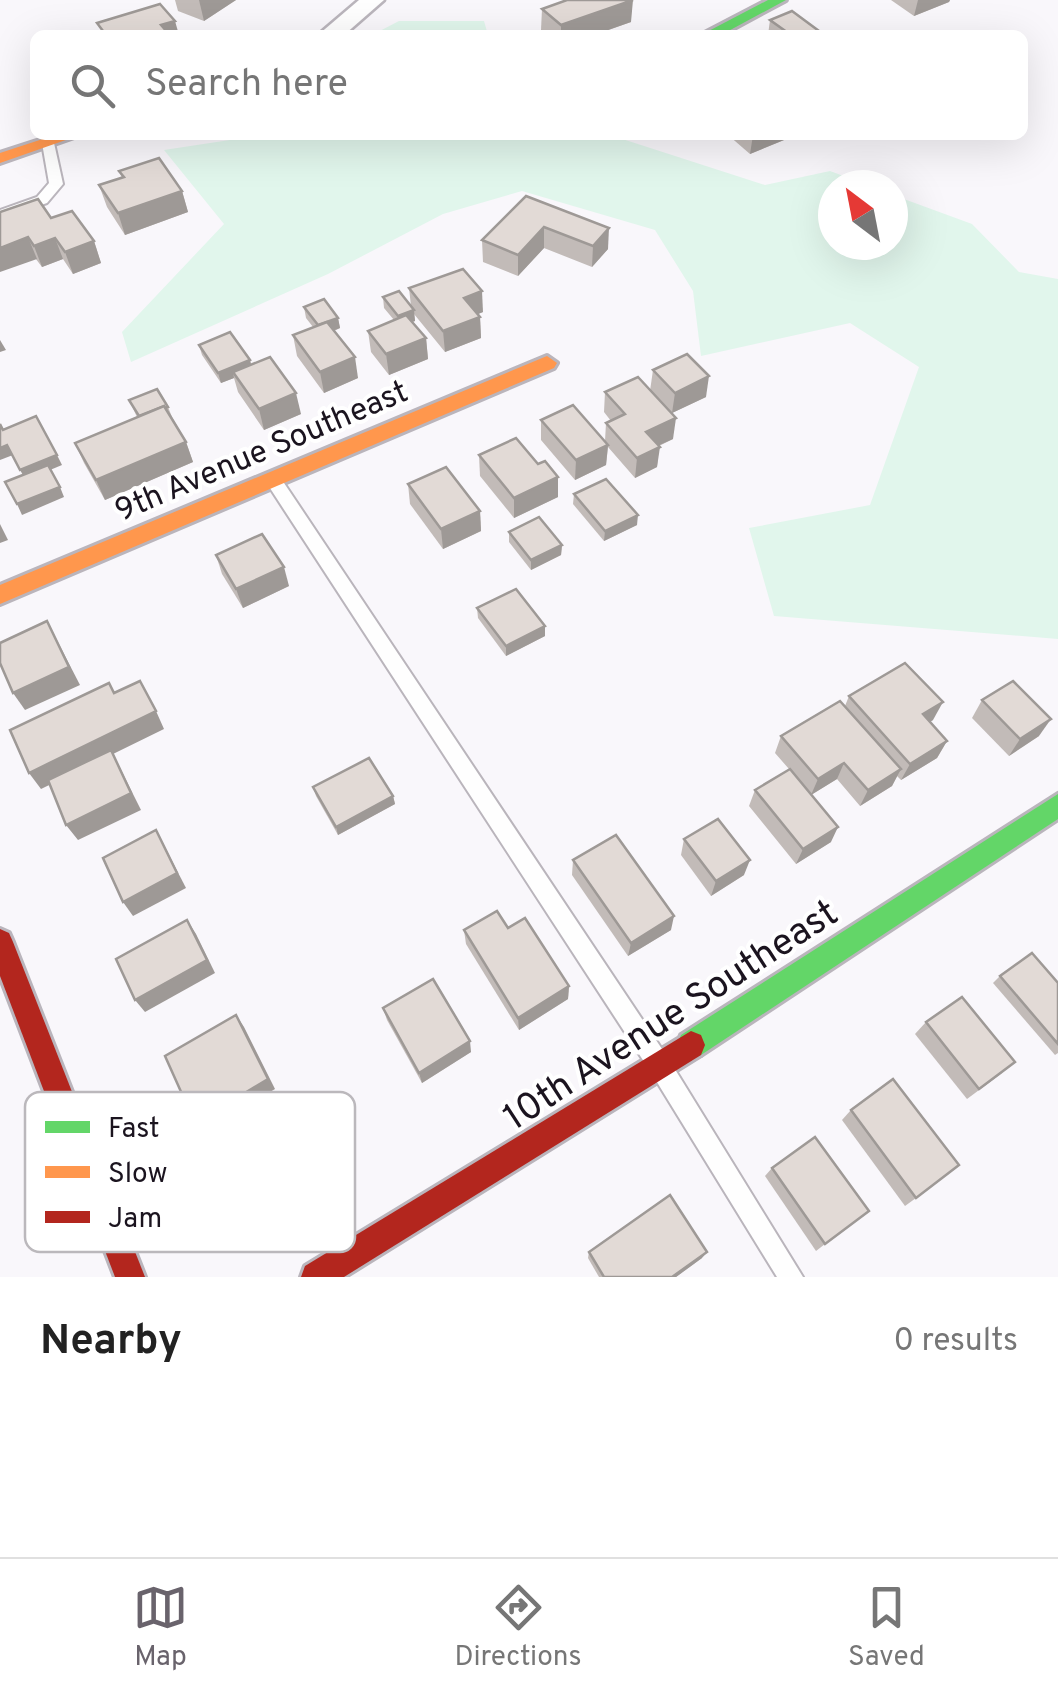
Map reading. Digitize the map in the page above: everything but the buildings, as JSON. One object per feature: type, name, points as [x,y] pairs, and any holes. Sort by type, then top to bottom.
[{"type":"street","points":[[336,30],[373,0]]},
{"type":"street","points":[[722,30],[779,0]]},
{"type":"street","points":[[0,158],[57,140]]},
{"type":"street","name":"9th Avenue Southeast","points":[[0,595],[547,363]]},
{"type":"street","name":"10th Avenue Southeast","points":[[316,1277],[660,1066],[1058,805]]},
{"type":"street","points":[[0,942],[58,1092]]},
{"type":"street","points":[[120,1252],[130,1277]]},
{"type":"lane","points":[[0,216],[42,200],[56,184],[48,143]]},
{"type":"lane","points":[[274,481],[660,1066],[791,1277]]},
{"type":"green space","points":[[399,21],[484,21],[487,30],[382,30]]},
{"type":"green space","points":[[230,140],[626,140],[765,185],[818,174],[818,260],[908,260],[908,201],[972,224],[1019,272],[1058,279],[1058,639],[774,616],[749,528],[870,505],[919,367],[850,323],[701,356],[693,291],[655,230],[522,191],[443,214],[328,274],[131,362],[122,332],[224,224],[164,150]]},
{"type":"traffic: fast","points":[[719,30],[779,0]]},
{"type":"traffic: fast","points":[[691,1045],[1058,805]]},
{"type":"traffic: slow","points":[[0,158],[56,140]]},
{"type":"traffic: slow","points":[[0,595],[547,363]]},
{"type":"traffic: jam","points":[[0,942],[58,1092]]},
{"type":"traffic: jam","points":[[316,1277],[691,1045]]},
{"type":"traffic: jam","points":[[120,1252],[130,1277]]}]
